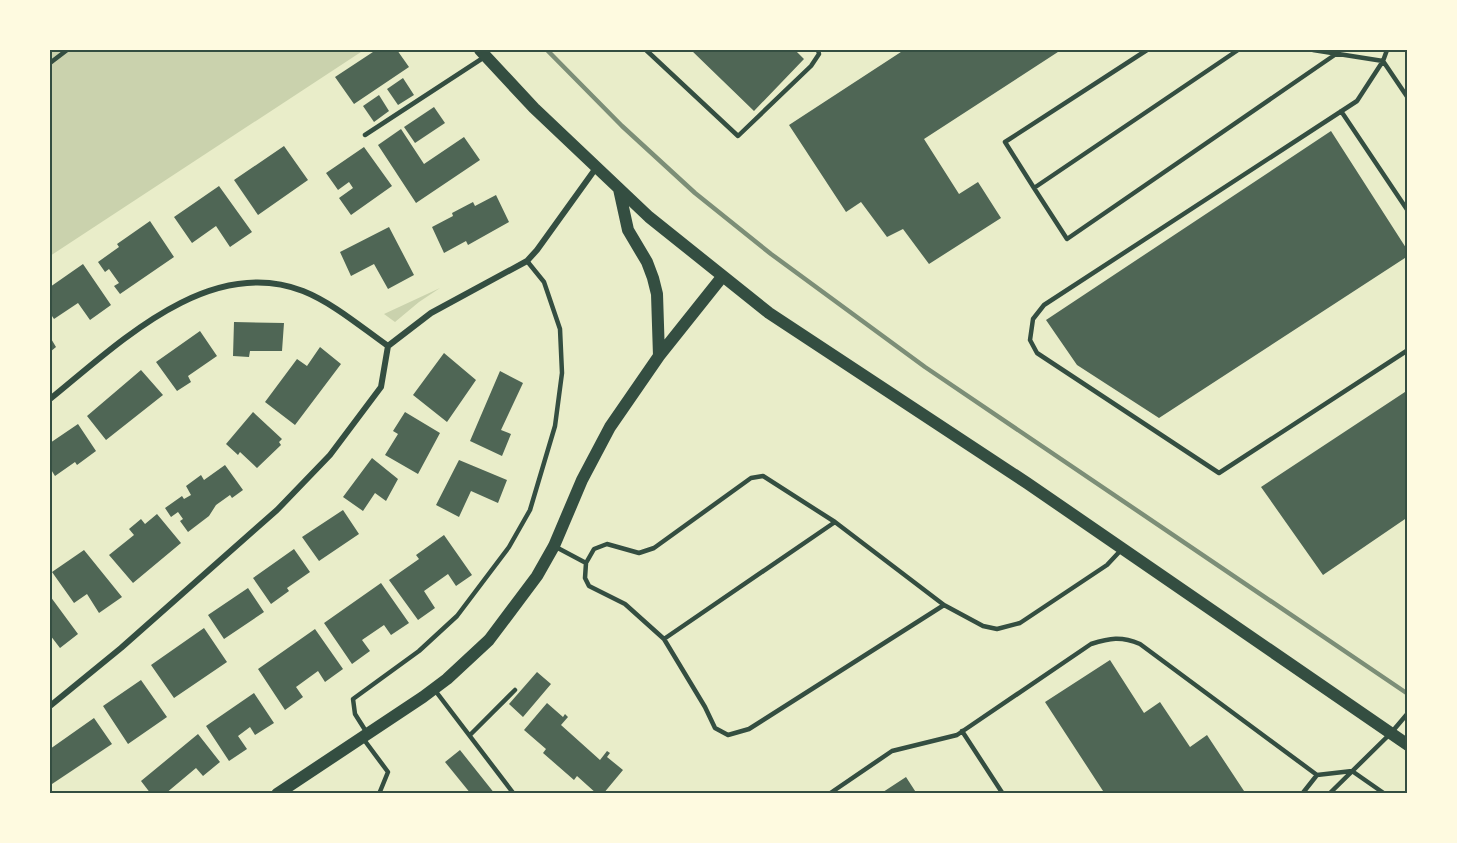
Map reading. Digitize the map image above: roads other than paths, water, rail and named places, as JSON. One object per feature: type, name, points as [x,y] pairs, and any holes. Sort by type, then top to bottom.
[{"type":"main road","points":[[483,53],[534,108],[649,217],[769,313],[1027,483],[1407,745]]},
{"type":"main road","points":[[619,189],[628,230],[654,278],[657,294],[659,356]]},
{"type":"main road","points":[[277,794],[434,689],[489,640],[537,576],[554,546],[595,452],[610,427],[659,356],[722,277]]},
{"type":"street","points":[[50,706],[121,648],[277,510],[330,455],[381,387],[388,346],[431,313],[527,261],[596,168]]},
{"type":"street","points":[[50,399],[148,321],[177,304],[213,289],[240,284],[273,283],[303,291],[330,306],[388,346]]},
{"type":"lane","points":[[50,63],[67,50]]},
{"type":"lane","points":[[646,50],[738,136],[811,66],[819,54],[818,50]]},
{"type":"lane","points":[[1147,50],[1005,142],[1067,239],[1336,54]]},
{"type":"lane","points":[[1034,188],[1238,50]]},
{"type":"lane","points":[[1313,50],[1383,61],[1406,92],[1407,98]]},
{"type":"lane","points":[[1387,50],[1383,61],[1357,101],[1044,305],[1033,319],[1030,340],[1037,353],[1219,473],[1407,350]]},
{"type":"lane","points":[[365,135],[483,53]]},
{"type":"lane","points":[[1341,111],[1407,211]]},
{"type":"lane","points":[[379,794],[388,772],[365,736],[355,714],[353,699],[419,651],[457,616],[509,547],[530,510],[555,426],[562,373],[560,329],[544,282],[527,261]]},
{"type":"lane","points":[[944,605],[749,729],[728,735],[715,728],[664,639],[625,604],[589,586],[585,578],[586,563],[594,549],[607,544],[639,553],[654,548],[751,478],[763,476],[835,522],[944,605],[983,626],[997,629],[1020,623],[1107,565],[1122,549]]},
{"type":"lane","points":[[664,639],[835,522]]},
{"type":"lane","points":[[554,546],[586,563]]},
{"type":"lane","points":[[829,794],[892,752],[957,735],[1091,644],[1106,639],[1125,638],[1140,644],[1317,775],[1352,771],[1385,794]]},
{"type":"lane","points":[[434,689],[514,794]]},
{"type":"lane","points":[[470,735],[515,690]]},
{"type":"lane","points":[[1329,794],[1391,733],[1407,713]]},
{"type":"lane","points":[[962,731],[1003,794]]},
{"type":"lane","points":[[1302,794],[1317,775]]},
{"type":"railway","points":[[547,50],[622,126],[695,193],[771,254],[925,367],[1408,694]]}]
